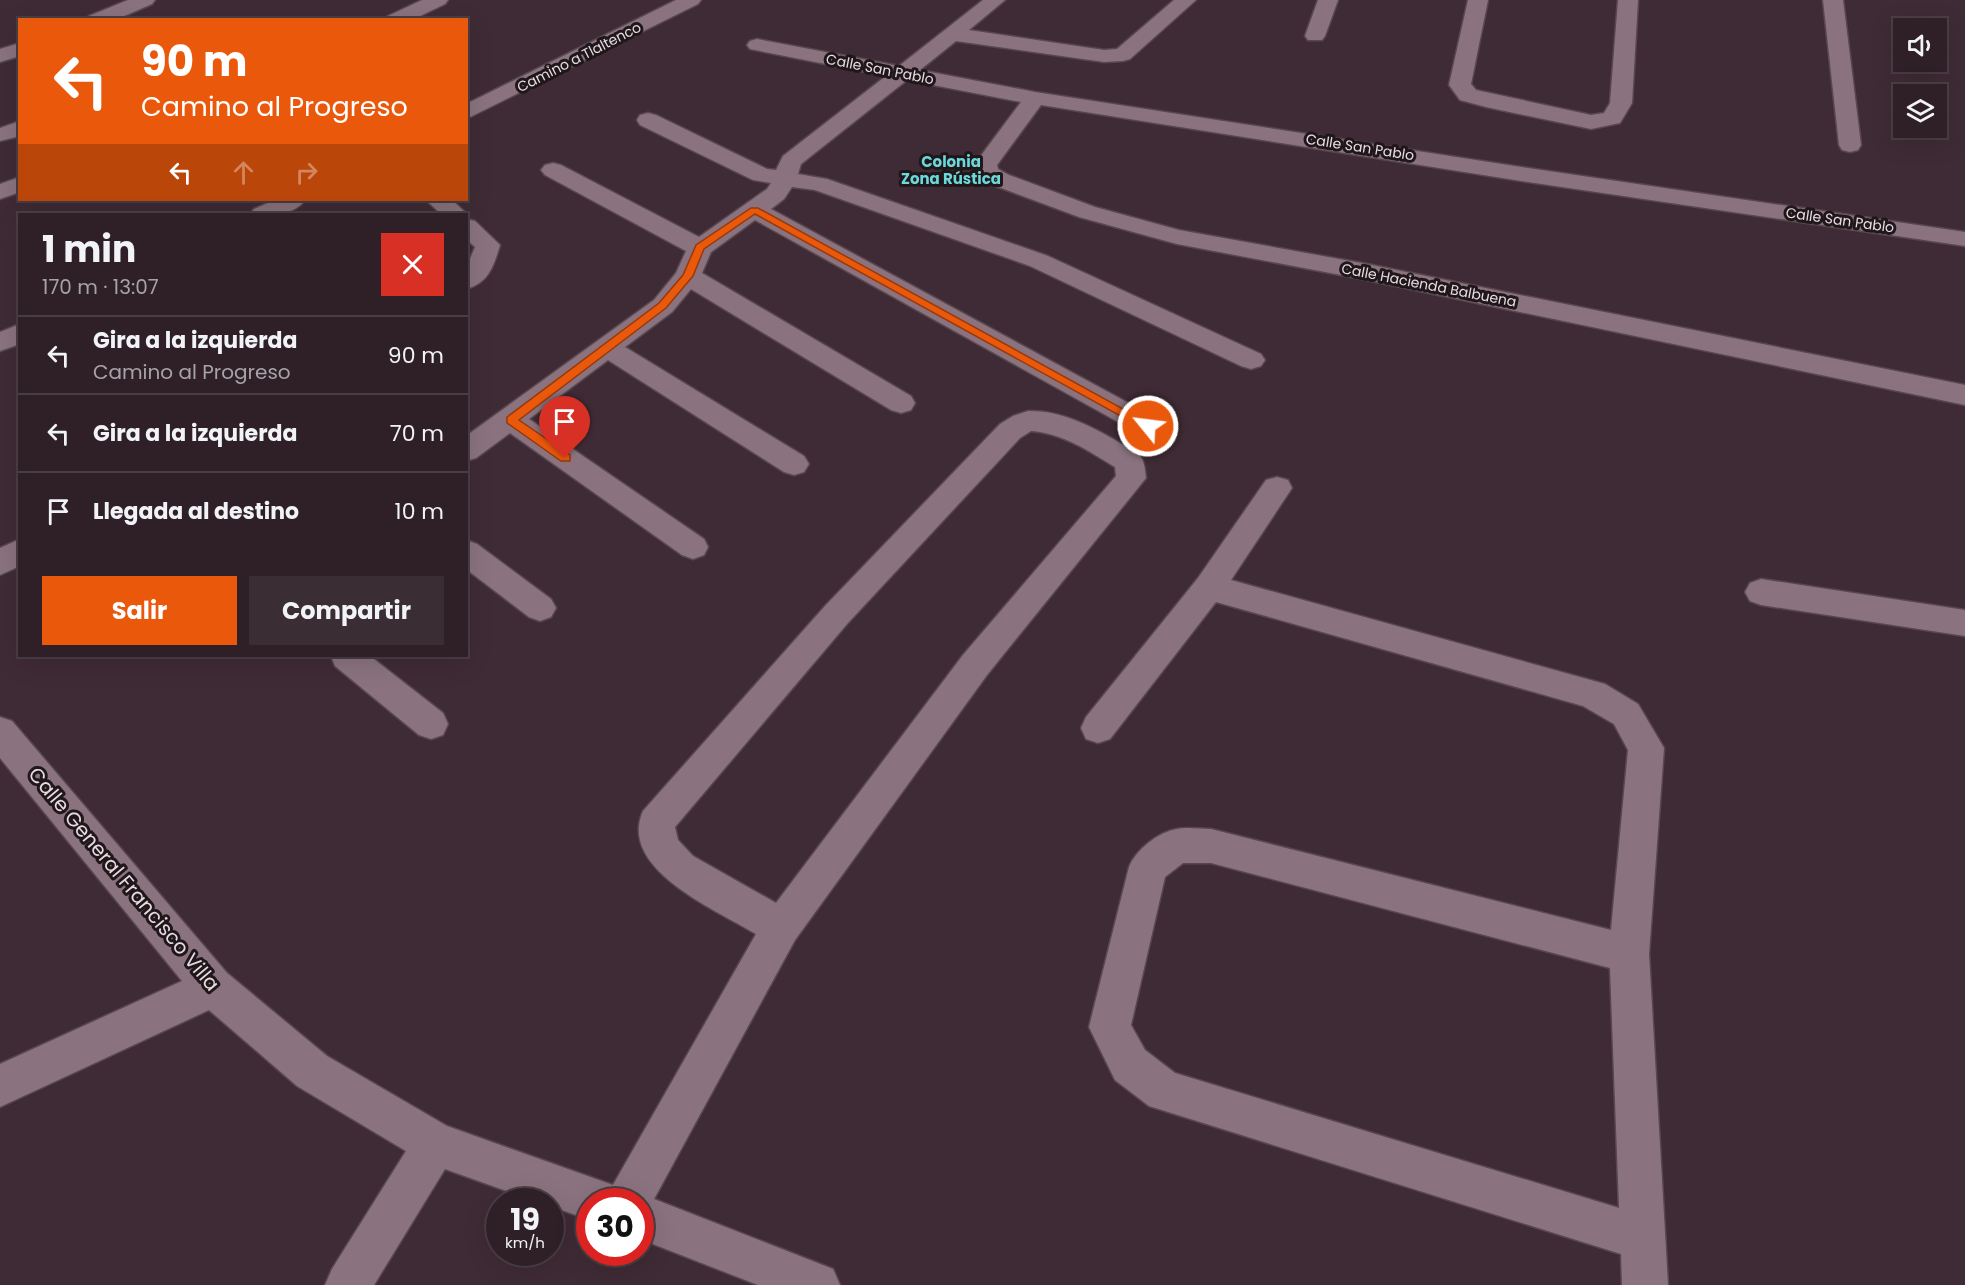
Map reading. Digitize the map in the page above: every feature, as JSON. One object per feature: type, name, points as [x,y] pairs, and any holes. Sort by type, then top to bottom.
[{"type":"street","points":[[96,0],[113,17],[145,0]]},
{"type":"street","points":[[398,0],[416,9]]},
{"type":"street","points":[[399,18],[438,0]]},
{"type":"street","name":"Camino a Tlaltenco","points":[[468,113],[691,0]]},
{"type":"street","points":[[468,450],[663,306],[688,276],[700,248],[776,194],[785,179],[791,161],[995,0]]},
{"type":"street","points":[[951,34],[1104,56],[1124,55],[1186,0]]},
{"type":"street","points":[[1315,36],[1328,0]]},
{"type":"street","points":[[1478,0],[1460,85],[1468,95],[1486,101],[1591,122],[1612,118],[1621,103],[1628,0]]},
{"type":"street","points":[[1833,0],[1850,145]]},
{"type":"street","name":"Calle San Pablo","points":[[757,45],[1035,98],[1528,175],[1965,239]]},
{"type":"street","points":[[0,56],[18,50]]},
{"type":"street","name":"Calle Hacienda Balbuena","points":[[1035,98],[985,165],[988,173],[1087,212],[1177,237],[1367,272],[1965,395]]},
{"type":"street","points":[[648,120],[761,175],[819,184],[1039,261],[1251,360]]},
{"type":"street","points":[[554,170],[700,248]]},
{"type":"street","points":[[264,213],[291,201]]},
{"type":"street","points":[[439,201],[453,213]]},
{"type":"street","points":[[755,210],[1148,426]]},
{"type":"street","points":[[468,228],[488,245],[479,271],[468,279]]},
{"type":"street","points":[[688,276],[901,403]]},
{"type":"street","points":[[0,342],[18,334]]},
{"type":"street","points":[[606,347],[794,464]]},
{"type":"street","points":[[511,420],[693,547]]},
{"type":"street","points":[[636,1188],[781,927],[975,665],[1131,478],[1129,462],[1106,448],[1052,423],[1029,420],[1010,431],[836,615],[656,823],[661,849],[680,868],[781,927]]},
{"type":"street","points":[[1098,728],[1209,587],[1277,488]]},
{"type":"street","points":[[0,563],[18,552]]},
{"type":"street","points":[[468,554],[540,608]]},
{"type":"street","points":[[1209,587],[1593,694],[1626,714],[1646,748],[1629,954],[1645,1285]]},
{"type":"street","points":[[1761,591],[1965,623]]},
{"type":"street","points":[[348,657],[431,724]]},
{"type":"street","name":"Calle General Francisco Villa","points":[[0,732],[213,987],[312,1071],[436,1144],[576,1193]]},
{"type":"street","points":[[1629,954],[1211,846],[1177,846],[1148,867],[1110,1027],[1130,1065],[1164,1091],[1643,1238]]},
{"type":"street","points":[[0,1086],[213,987]]},
{"type":"street","points":[[348,1285],[436,1144]]},
{"type":"street","points":[[654,1221],[817,1285]]},
{"type":"district","name":"Colonia Zona Rústica","points":[[951,170]]},
{"type":"route","points":[[565,458],[511,420],[663,306],[688,276],[700,248],[755,210],[1148,426]]}]
